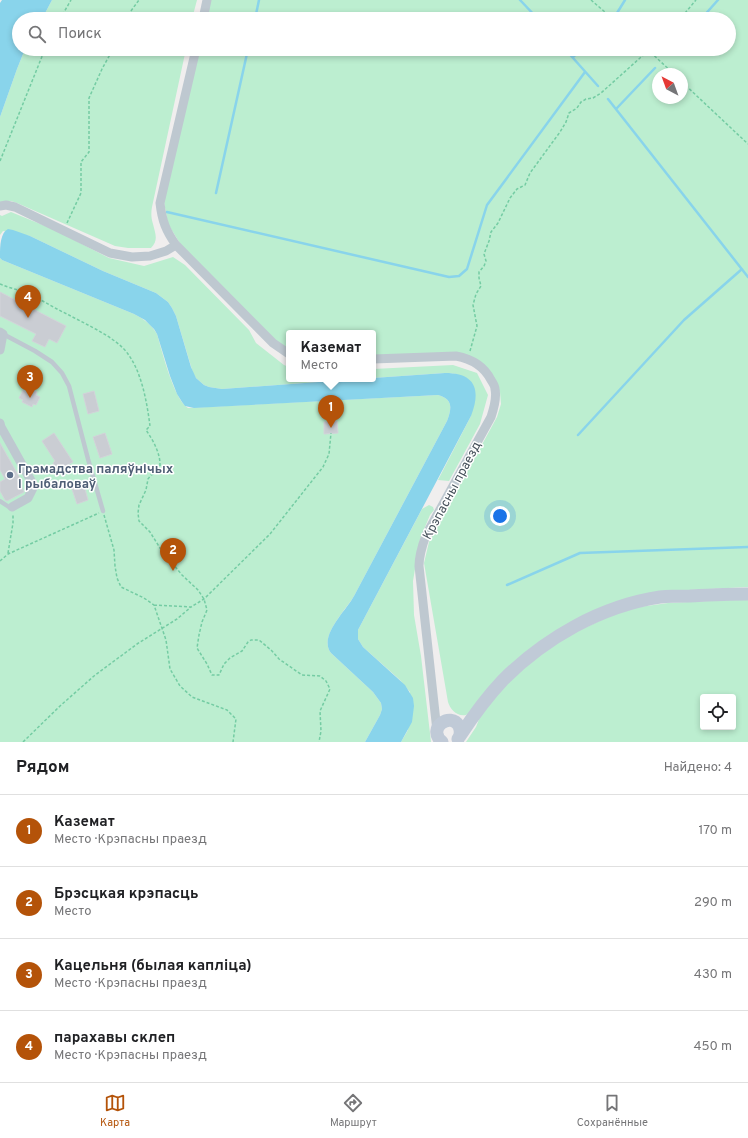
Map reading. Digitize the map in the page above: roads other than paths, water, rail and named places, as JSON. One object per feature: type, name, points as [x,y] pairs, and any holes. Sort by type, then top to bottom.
[{"type":"street","points":[[204,12],[207,0]]},
{"type":"street","points":[[194,56],[160,203],[164,227],[176,245],[274,343],[286,352]]},
{"type":"street","points":[[0,206],[6,205],[15,207],[110,253],[132,257],[150,256],[166,252],[176,245]]},
{"type":"street","points":[[0,350],[1,333]]},
{"type":"street","name":"Крэпасны праезд","points":[[376,359],[456,356],[467,358],[476,362],[482,367],[490,376],[495,388],[495,404],[491,417],[426,536],[419,557],[433,699],[439,738]]},
{"type":"street","points":[[0,426],[34,486],[28,498],[11,507]]},
{"type":"street","points":[[457,740],[476,713],[503,680],[525,660],[552,640],[578,625],[603,613],[631,603],[662,597],[748,594]]},
{"type":"street","points":[[433,699],[442,715],[458,724],[460,728],[457,740]]},
{"type":"street","points":[[439,738],[438,727],[443,722],[467,719],[476,713]]},
{"type":"lane","points":[[1,333],[36,351],[52,362],[62,373],[69,386],[103,511]]},
{"type":"lane","points":[[0,501],[11,507]]},
{"type":"water","points":[[2,0],[52,0],[46,12],[12,12],[12,56],[22,56],[0,117],[0,3]]},
{"type":"water","points":[[8,229],[13,230],[30,236],[103,271],[156,293],[168,302],[176,316],[191,367],[196,378],[204,385],[209,387],[222,389],[318,382],[376,382],[376,378],[445,373],[464,376],[473,385],[476,398],[471,416],[358,630],[358,639],[363,647],[405,685],[413,698],[414,706],[412,722],[401,742],[365,742],[380,715],[382,709],[381,703],[373,692],[331,653],[328,646],[328,639],[330,631],[354,596],[447,421],[450,412],[449,402],[438,395],[194,408],[185,406],[177,394],[170,376],[157,334],[145,320],[134,314],[2,260],[0,258],[0,249],[5,231]]},
{"type":"waterway","points":[[256,12],[259,0]]},
{"type":"waterway","points":[[520,0],[531,12]]},
{"type":"waterway","points":[[618,12],[625,0]]},
{"type":"waterway","points":[[707,12],[718,0]]},
{"type":"waterway","points":[[216,193],[246,56]]},
{"type":"waterway","points":[[571,56],[598,86]]},
{"type":"waterway","points":[[616,109],[652,71]]},
{"type":"waterway","points":[[167,212],[449,277],[459,276],[467,269],[487,205],[585,72]]},
{"type":"waterway","points":[[608,99],[748,277]]},
{"type":"waterway","points":[[578,435],[684,320],[742,269]]},
{"type":"waterway","points":[[507,585],[580,553],[748,547]]},
{"type":"place","name":"парахавы склеп","points":[[28,318]]},
{"type":"place","name":"Кацельня (былая капліца)","points":[[30,398]]},
{"type":"place","name":"Каземат","points":[[331,428]]},
{"type":"place","name":"Грамадства паляўнічых і рыбаловаў","points":[[10,475]]},
{"type":"place","name":"Брэсцкая крэпасць","points":[[173,571]]}]
